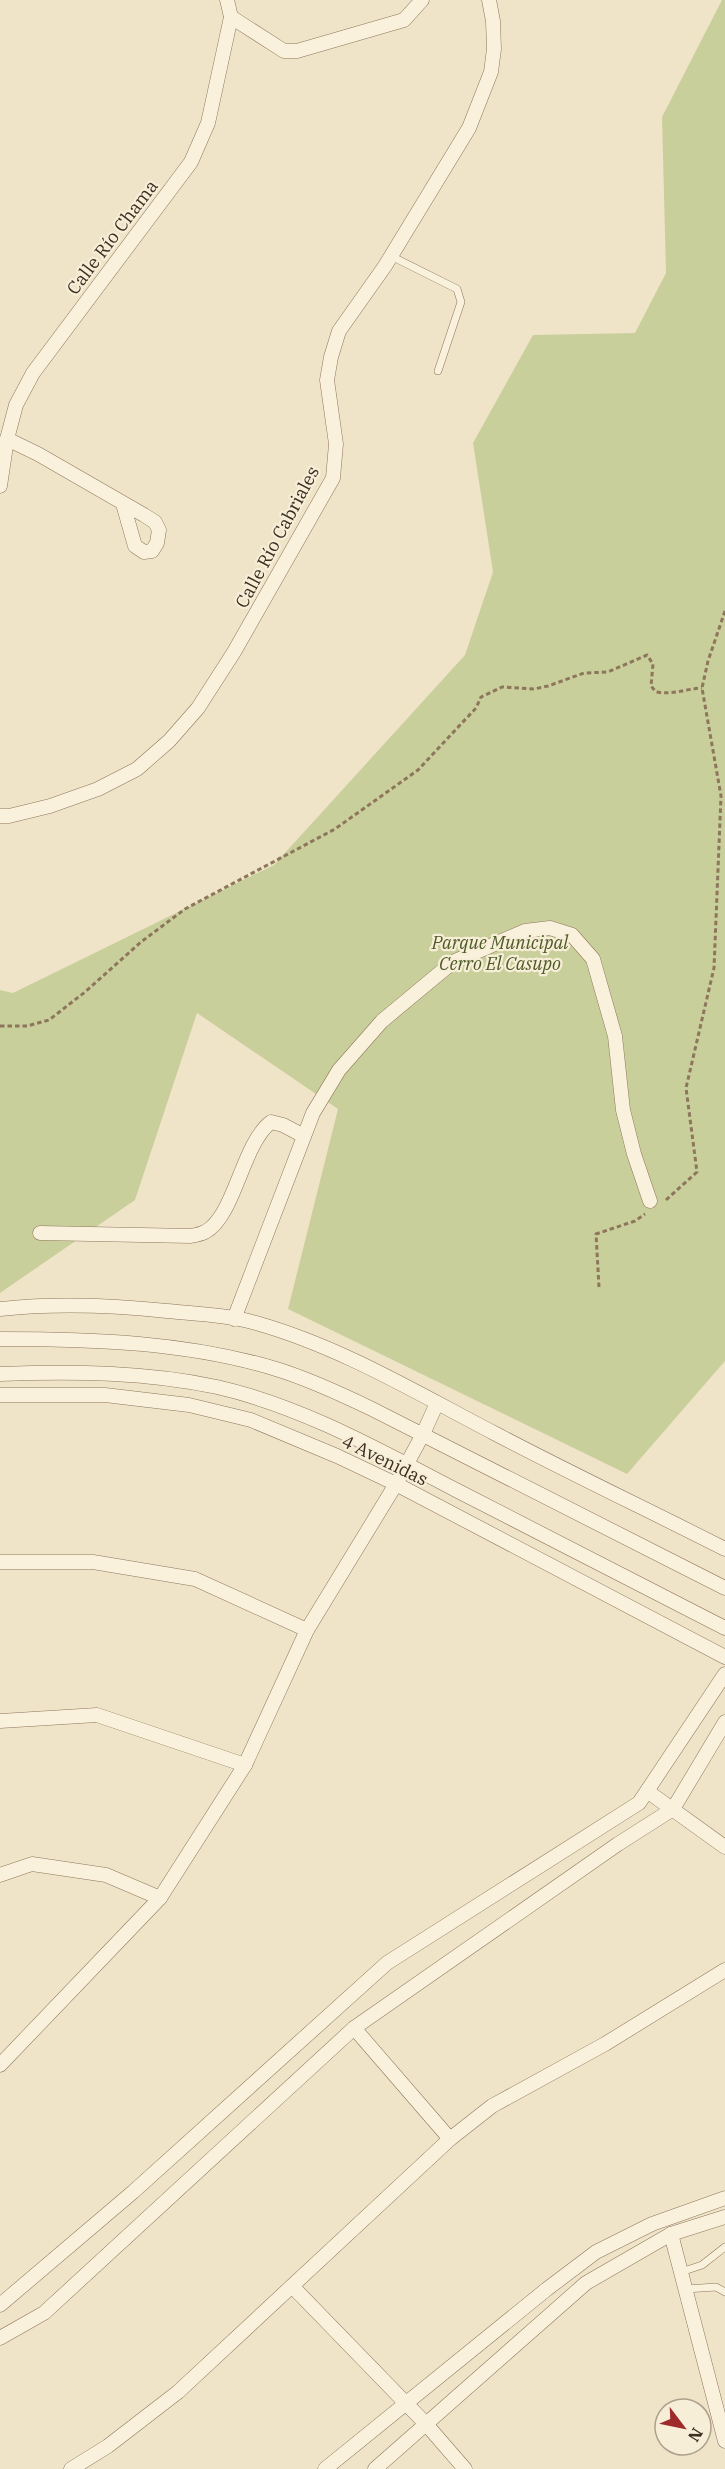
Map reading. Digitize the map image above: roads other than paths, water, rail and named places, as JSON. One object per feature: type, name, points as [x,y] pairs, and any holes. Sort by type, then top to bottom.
[{"type":"street","name":"Calle Río Chama","points":[[0,486],[7,439],[16,405],[33,373],[191,162],[208,123],[231,17],[227,0]]},
{"type":"street","points":[[231,17],[284,51],[297,51],[404,20],[422,0]]},
{"type":"street","name":"Calle Río Cabriales","points":[[0,816],[50,806],[98,789],[137,769],[169,741],[198,708],[234,652],[333,478],[336,444],[327,380],[339,331],[391,256],[469,128],[491,72],[495,49],[494,21],[489,0]]},
{"type":"street","points":[[7,439],[123,504]]},
{"type":"street","points":[[234,1319],[313,1113],[339,1070],[382,1021],[453,962],[525,931],[550,928],[572,935],[593,959],[615,1036],[623,1110],[634,1154],[656,1204]]},
{"type":"street","points":[[40,1233],[191,1236],[206,1231],[219,1218],[267,1125],[271,1122],[283,1125],[304,1136]]},
{"type":"street","points":[[0,1309],[66,1304],[128,1306],[234,1319],[297,1337],[345,1356],[539,1457],[725,1549]]},
{"type":"street","points":[[0,1339],[69,1339],[132,1344],[230,1357],[276,1369],[328,1388],[423,1434],[725,1588]]},
{"type":"street","name":"4 Avenidas","points":[[0,1374],[141,1375],[217,1387],[269,1402],[334,1429],[406,1464],[725,1628]]},
{"type":"street","name":"4 Avenidas","points":[[0,1395],[105,1395],[189,1405],[251,1420],[396,1484],[725,1657]]},
{"type":"street","points":[[0,2065],[160,1898],[245,1765],[308,1630],[396,1484],[423,1434],[436,1403]]},
{"type":"street","points":[[0,1563],[93,1562],[195,1579],[308,1630]]},
{"type":"street","points":[[0,2305],[133,2192],[387,1963],[639,1803],[725,1674]]},
{"type":"street","points":[[0,1721],[97,1715],[245,1765]]},
{"type":"street","points":[[0,2338],[44,2313],[354,2028],[618,1844],[673,1809],[725,1722]]},
{"type":"street","points":[[647,1791],[725,1847]]},
{"type":"street","points":[[0,1875],[32,1864],[106,1875],[160,1898]]},
{"type":"street","points":[[71,2469],[86,2462],[146,2419],[178,2392],[450,2139],[492,2106],[615,2038],[725,1970]]},
{"type":"street","points":[[354,2028],[450,2139]]},
{"type":"street","points":[[325,2469],[405,2402],[596,2252],[652,2224],[725,2198]]},
{"type":"street","points":[[375,2469],[586,2283],[672,2234],[725,2217]]},
{"type":"street","points":[[672,2234],[725,2441]]},
{"type":"street","points":[[292,2286],[426,2424],[465,2469]]},
{"type":"lane","points":[[391,256],[457,289],[461,302],[438,371]]},
{"type":"lane","points":[[681,2272],[702,2265],[725,2247]]},
{"type":"lane","points":[[686,2289],[716,2287],[725,2292]]},
{"type":"park label","name":"Parque Municipal Cerro El Casupo","points":[[500,952]]}]
